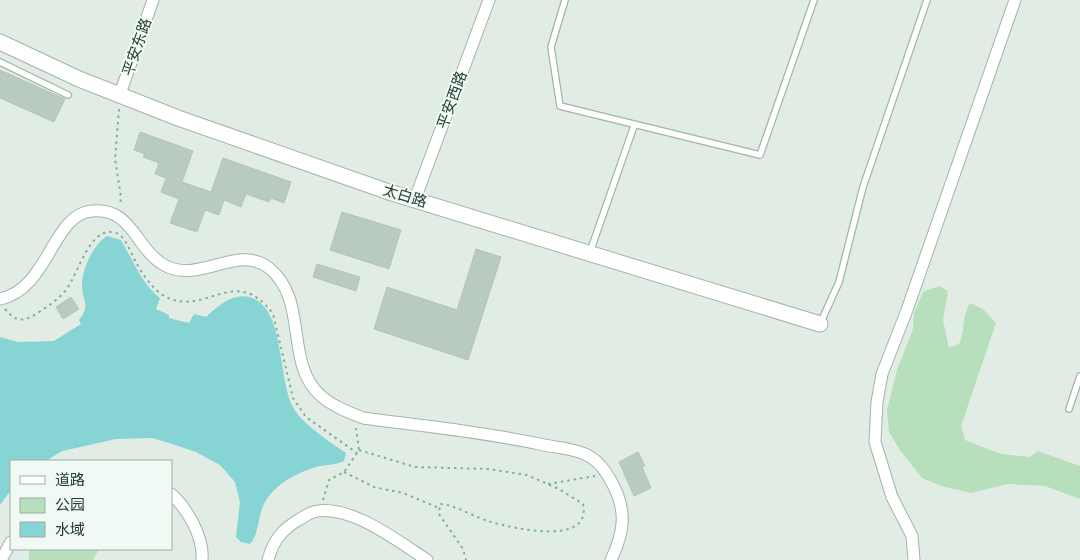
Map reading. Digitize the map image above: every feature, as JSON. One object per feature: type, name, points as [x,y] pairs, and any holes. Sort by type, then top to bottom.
[{"type":"street","name":"平安东路","points":[[120,94],[153,0]]},
{"type":"street","name":"平安西路","points":[[415,199],[489,0]]},
{"type":"street","points":[[914,560],[912,536],[892,497],[874,442],[877,402],[882,374],[907,310],[1015,0]]},
{"type":"street","name":"太白路","points":[[0,42],[79,79],[178,118],[415,199],[820,324]]},
{"type":"street","points":[[0,299],[24,288],[34,278],[66,226],[78,216],[90,211],[114,212],[151,254],[163,265],[174,269],[185,272],[237,259],[259,263],[268,268],[288,290],[303,366],[308,381],[319,394],[344,410],[363,418],[501,436],[578,452],[590,457],[606,472],[623,507],[623,521],[611,560]]},
{"type":"street","points":[[172,495],[181,502],[198,536],[202,560]]},
{"type":"street","points":[[268,560],[272,547],[279,535],[314,512],[335,512],[365,520],[427,560]]},
{"type":"street","points":[[1,560],[10,544]]},
{"type":"lane","points":[[566,0],[551,47],[560,106],[634,126],[760,155],[814,0]]},
{"type":"lane","points":[[820,324],[839,282],[863,187],[927,0]]},
{"type":"lane","points":[[0,62],[68,95]]},
{"type":"lane","points":[[590,252],[634,126]]},
{"type":"lane","points":[[1069,409],[1080,376]]},
{"type":"path","points":[[118,216],[121,198],[115,159],[120,94]]},
{"type":"path","points":[[0,303],[13,319],[18,321],[32,316],[57,299],[68,288],[89,246],[101,234],[107,232],[116,233],[127,244],[136,263],[150,283],[166,297],[187,301],[238,290],[257,297],[266,304],[273,314],[293,398],[306,416],[358,453]]},
{"type":"path","points":[[322,512],[326,485],[329,480],[344,472],[358,453],[356,415]]},
{"type":"path","points":[[359,450],[415,467],[502,470],[527,475],[548,484],[583,504],[583,519],[574,528],[563,531],[515,528],[490,522],[446,504],[440,504],[438,508]]},
{"type":"path","points":[[344,472],[374,487],[403,493],[438,508]]},
{"type":"path","points":[[548,484],[591,478],[606,472]]},
{"type":"path","points":[[438,508],[439,514],[463,549],[466,560]]},
{"type":"green space","points":[[939,286],[948,291],[943,320],[949,348],[960,343],[967,308],[970,303],[983,309],[996,323],[961,426],[965,440],[1001,454],[1029,457],[1038,451],[1080,466],[1080,499],[1045,486],[1008,484],[971,493],[941,486],[922,478],[900,450],[889,432],[887,410],[897,370],[913,329],[914,313],[923,292]]},
{"type":"green space","points":[[29,550],[98,550],[93,560],[29,560]]},
{"type":"water","points":[[107,236],[121,240],[142,278],[160,298],[156,309],[169,315],[169,318],[189,323],[194,314],[206,317],[220,305],[231,299],[243,296],[261,303],[269,314],[275,329],[285,381],[294,409],[310,426],[346,453],[344,461],[317,467],[299,474],[278,486],[264,504],[255,535],[250,544],[241,542],[236,537],[240,502],[235,482],[220,465],[196,452],[152,438],[116,439],[62,451],[48,460],[10,460],[10,491],[0,505],[0,337],[18,342],[54,341],[81,324],[79,320],[85,310],[82,289],[83,277],[90,256]]},
{"type":"building","points":[[0,70],[65,99],[54,122],[0,98]]},
{"type":"building","points":[[140,132],[193,151],[182,182],[211,192],[223,158],[291,182],[284,203],[271,198],[269,202],[246,194],[241,207],[224,200],[219,215],[205,210],[197,232],[170,223],[179,199],[161,192],[166,178],[155,174],[159,163],[143,157],[145,154],[134,150]]},
{"type":"building","points":[[342,212],[401,230],[389,269],[330,250]]},
{"type":"building","points":[[476,249],[501,257],[468,360],[374,329],[387,287],[457,310]]},
{"type":"building","points":[[317,264],[360,277],[356,291],[313,277]]},
{"type":"building","points":[[71,297],[79,309],[63,319],[56,307]]},
{"type":"building","points":[[638,452],[645,466],[642,467],[651,488],[634,496],[619,462]]}]
